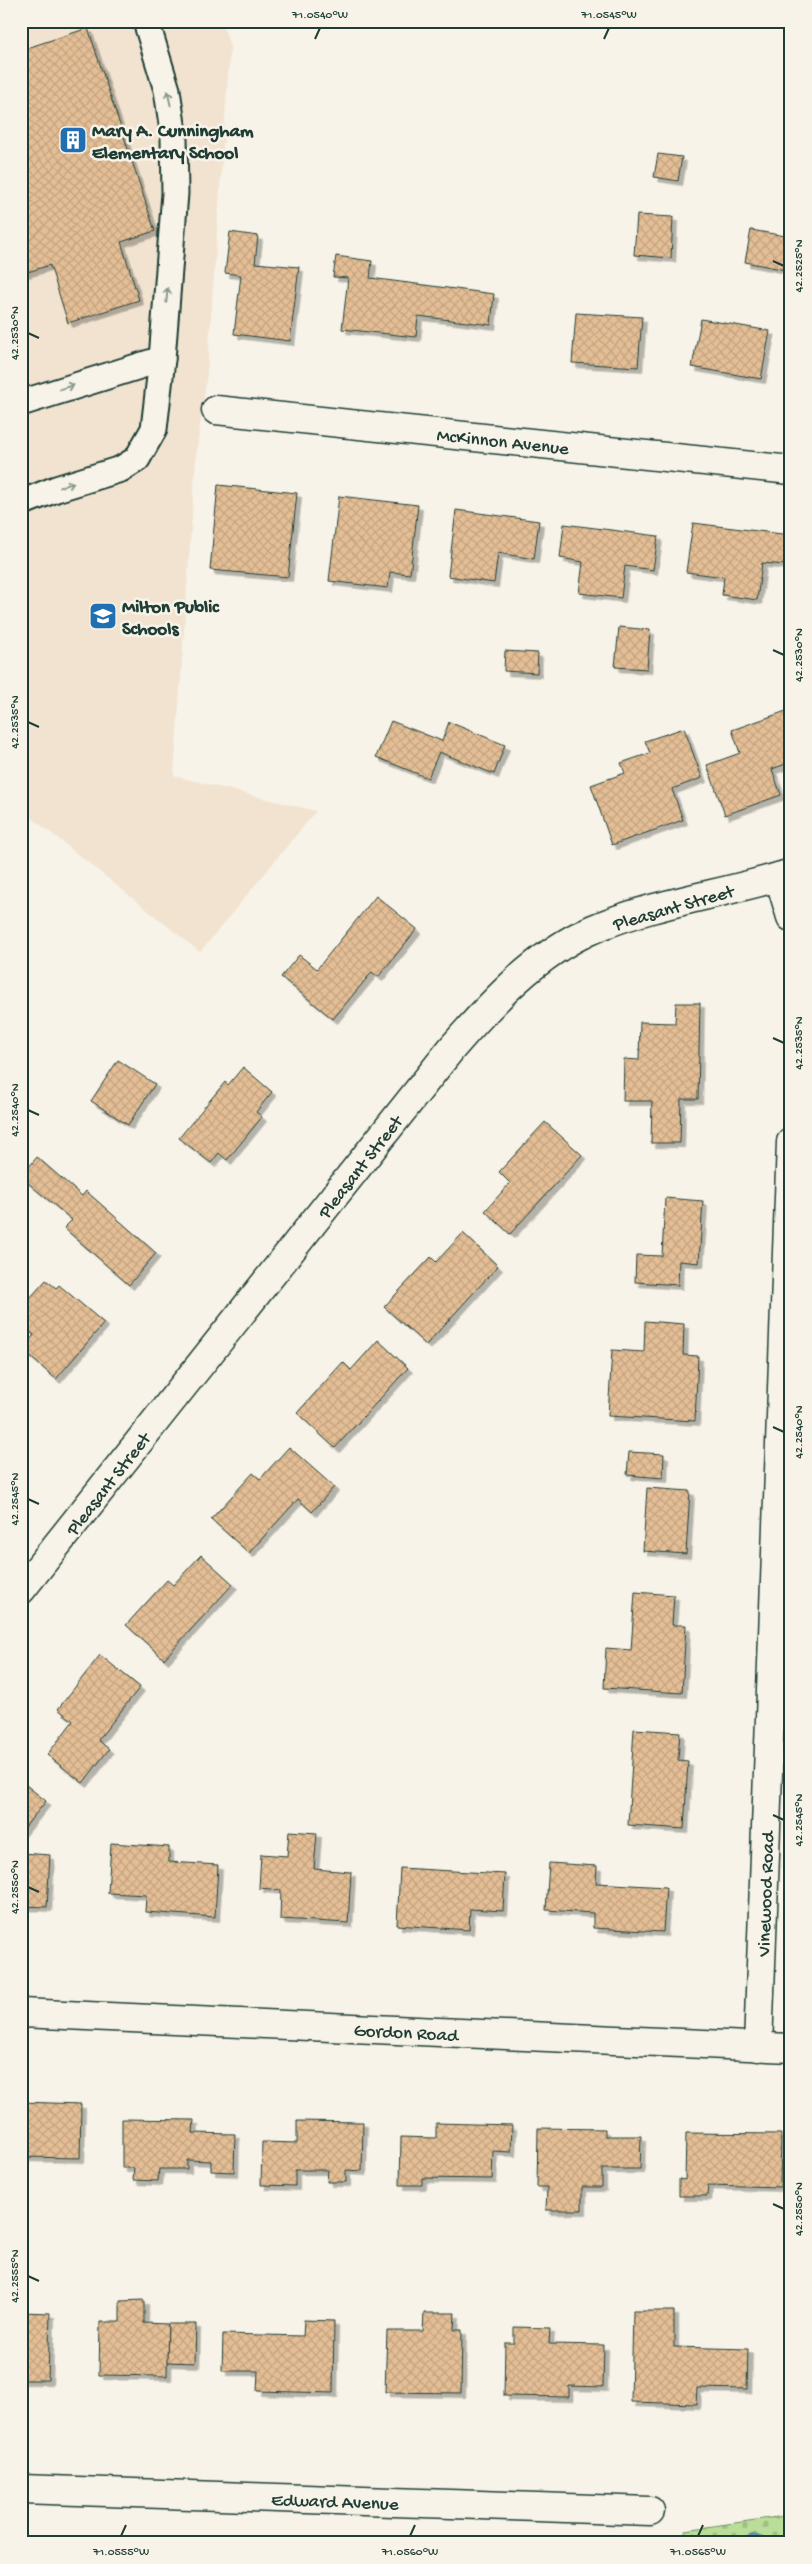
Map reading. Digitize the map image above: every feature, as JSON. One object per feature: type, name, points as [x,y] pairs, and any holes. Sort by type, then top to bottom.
[{"type":"street","name":"McKinnon Avenue","points":[[216,410],[791,470]]},
{"type":"street","points":[[785,875],[791,918]]},
{"type":"street","name":"Pleasant Street","points":[[21,1590],[452,1048],[518,978],[566,944],[592,930],[621,919],[785,875]]},
{"type":"street","name":"Vinewood Road","points":[[758,2047],[791,1142]]},
{"type":"street","name":"Gordon Road","points":[[21,2013],[791,2048]]},
{"type":"street","name":"Edward Avenue","points":[[21,2489],[650,2511]]},
{"type":"lane","points":[[21,502],[121,469],[137,458],[154,429],[162,359],[175,192],[174,138],[167,90],[146,21]]},
{"type":"lane","points":[[21,403],[162,359]]},
{"type":"shaded area","name":"Milton Public Schools","points":[[21,21],[222,21],[230,47],[207,373],[196,456],[174,776],[316,811],[200,952],[21,809]]},
{"type":"green space","points":[[791,2515],[791,2543],[686,2543],[685,2530]]},
{"type":"building","name":"Mary A. Cunningham Elementary School","points":[[88,28],[155,231],[121,242],[139,300],[68,323],[50,265],[21,274],[21,50]]},
{"type":"building","points":[[658,154],[682,157],[678,181],[654,177]]},
{"type":"building","points":[[637,215],[673,217],[671,258],[634,255]]},
{"type":"building","points":[[751,230],[791,237],[791,271],[745,262]]},
{"type":"building","points":[[230,232],[258,236],[255,263],[299,267],[290,341],[234,334],[241,275],[225,273]]},
{"type":"building","points":[[336,256],[372,261],[370,278],[494,294],[491,325],[418,316],[416,337],[342,329],[348,278],[333,277]]},
{"type":"building","points":[[576,313],[642,317],[638,367],[572,363]]},
{"type":"building","points":[[701,319],[770,331],[761,379],[692,367]]},
{"type":"building","points":[[218,485],[297,493],[288,577],[210,570]]},
{"type":"building","points":[[339,496],[418,505],[410,574],[390,572],[388,588],[329,581]]},
{"type":"building","points":[[456,510],[539,521],[534,559],[498,553],[494,583],[448,576]]},
{"type":"building","points":[[693,523],[790,535],[786,565],[762,563],[757,600],[722,595],[724,577],[686,572]]},
{"type":"building","points":[[564,524],[658,536],[653,570],[625,566],[621,598],[579,593],[583,562],[560,558]]},
{"type":"building","points":[[619,627],[650,630],[647,669],[615,667]]},
{"type":"building","points":[[505,651],[538,653],[537,673],[504,671]]},
{"type":"building","points":[[786,711],[791,724],[791,762],[772,769],[781,795],[725,815],[707,765],[740,753],[732,730]]},
{"type":"building","points":[[391,721],[442,741],[449,722],[505,745],[494,774],[439,752],[428,778],[376,757]]},
{"type":"building","points":[[684,728],[702,778],[672,789],[683,820],[612,845],[591,785],[625,773],[621,763],[650,753],[645,741]]},
{"type":"building","points":[[376,896],[417,929],[378,977],[372,972],[333,1019],[281,977],[299,955],[317,969]]},
{"type":"building","points":[[676,1003],[700,1003],[698,1099],[681,1099],[680,1143],[651,1143],[652,1101],[623,1101],[624,1059],[639,1060],[640,1022],[675,1023]]},
{"type":"building","points":[[118,1060],[155,1084],[128,1125],[91,1101]]},
{"type":"building","points":[[243,1067],[272,1092],[256,1112],[262,1117],[227,1160],[219,1153],[211,1163],[179,1138],[225,1082],[228,1085]]},
{"type":"building","points":[[545,1122],[582,1155],[510,1234],[485,1211],[510,1183],[499,1172]]},
{"type":"building","points":[[37,1157],[82,1196],[86,1191],[156,1253],[129,1285],[64,1228],[72,1220],[21,1177]]},
{"type":"building","points":[[665,1198],[703,1201],[699,1263],[679,1261],[678,1285],[635,1282],[636,1255],[662,1256]]},
{"type":"building","points":[[463,1233],[498,1266],[426,1345],[384,1307],[431,1257],[436,1262]]},
{"type":"building","points":[[46,1280],[56,1288],[59,1285],[104,1323],[56,1379],[21,1349],[34,1335],[21,1325],[21,1308]]},
{"type":"building","points":[[645,1321],[684,1324],[683,1355],[698,1356],[695,1421],[608,1416],[612,1350],[644,1352]]},
{"type":"building","points":[[378,1340],[408,1368],[335,1448],[297,1413],[343,1362],[351,1370]]},
{"type":"building","points":[[289,1447],[334,1487],[312,1512],[298,1499],[249,1553],[211,1519],[253,1473],[260,1479]]},
{"type":"building","points":[[629,1452],[664,1454],[663,1478],[627,1475]]},
{"type":"building","points":[[647,1488],[690,1491],[686,1554],[643,1551]]},
{"type":"building","points":[[201,1555],[233,1584],[164,1659],[126,1625],[167,1580],[173,1585]]},
{"type":"building","points":[[635,1592],[674,1595],[672,1625],[686,1625],[682,1693],[604,1688],[606,1648],[631,1650]]},
{"type":"building","points":[[100,1655],[140,1687],[98,1740],[109,1749],[83,1783],[47,1755],[73,1721],[58,1709]]},
{"type":"building","points":[[634,1729],[680,1732],[678,1760],[688,1761],[684,1829],[628,1825]]},
{"type":"building","points":[[21,1781],[46,1801],[21,1832]]},
{"type":"building","points":[[289,1831],[317,1833],[314,1869],[351,1872],[348,1923],[280,1919],[281,1890],[259,1888],[261,1854],[287,1856]]},
{"type":"building","points":[[111,1843],[169,1847],[169,1862],[218,1865],[215,1917],[145,1912],[146,1895],[108,1893]]},
{"type":"building","points":[[21,1853],[50,1855],[47,1907],[21,1906]]},
{"type":"building","points":[[549,1863],[597,1866],[596,1883],[666,1887],[663,1932],[593,1928],[593,1913],[546,1910]]},
{"type":"building","points":[[400,1868],[505,1874],[503,1911],[470,1909],[469,1930],[397,1925]]},
{"type":"building","points":[[21,2102],[81,2104],[80,2158],[22,2157],[21,2168]]},
{"type":"building","points":[[122,2119],[194,2120],[193,2133],[235,2134],[234,2172],[211,2171],[211,2161],[187,2160],[187,2169],[159,2169],[158,2181],[133,2180],[134,2168],[122,2168]]},
{"type":"building","points":[[297,2121],[363,2122],[362,2171],[346,2170],[346,2182],[327,2182],[328,2170],[295,2170],[295,2186],[261,2185],[262,2142],[297,2143]]},
{"type":"building","points":[[436,2123],[512,2125],[511,2152],[493,2151],[492,2179],[422,2178],[422,2185],[400,2185],[401,2137],[436,2138]]},
{"type":"building","points":[[538,2128],[605,2129],[605,2136],[641,2136],[640,2169],[602,2169],[602,2187],[582,2187],[582,2210],[546,2210],[547,2187],[537,2187]]},
{"type":"building","points":[[686,2133],[781,2134],[780,2187],[708,2185],[707,2196],[679,2196],[679,2179],[685,2180]]},
{"type":"building","points":[[144,2300],[144,2323],[168,2324],[167,2376],[99,2375],[100,2322],[120,2322],[120,2301]]},
{"type":"building","points":[[633,2311],[674,2311],[674,2347],[748,2349],[747,2389],[697,2388],[696,2404],[631,2402]]},
{"type":"building","points":[[21,2312],[50,2313],[48,2380],[21,2380]]},
{"type":"building","points":[[424,2313],[455,2313],[454,2330],[462,2330],[461,2393],[385,2392],[387,2331],[423,2331]]},
{"type":"building","points":[[304,2320],[334,2321],[333,2393],[257,2391],[258,2371],[222,2371],[223,2334],[303,2336]]},
{"type":"building","points":[[168,2324],[196,2324],[195,2363],[167,2362]]},
{"type":"building","points":[[514,2327],[550,2328],[549,2344],[604,2345],[603,2387],[569,2386],[569,2397],[504,2396],[505,2343],[514,2343]]},
{"type":"waterway","points":[[746,2543],[753,2540],[763,2543]]},
{"type":"place","name":"Mary A. Cunningham Elementary School","points":[[73,140]]},
{"type":"place","name":"Milton Public Schools","points":[[103,616]]}]
